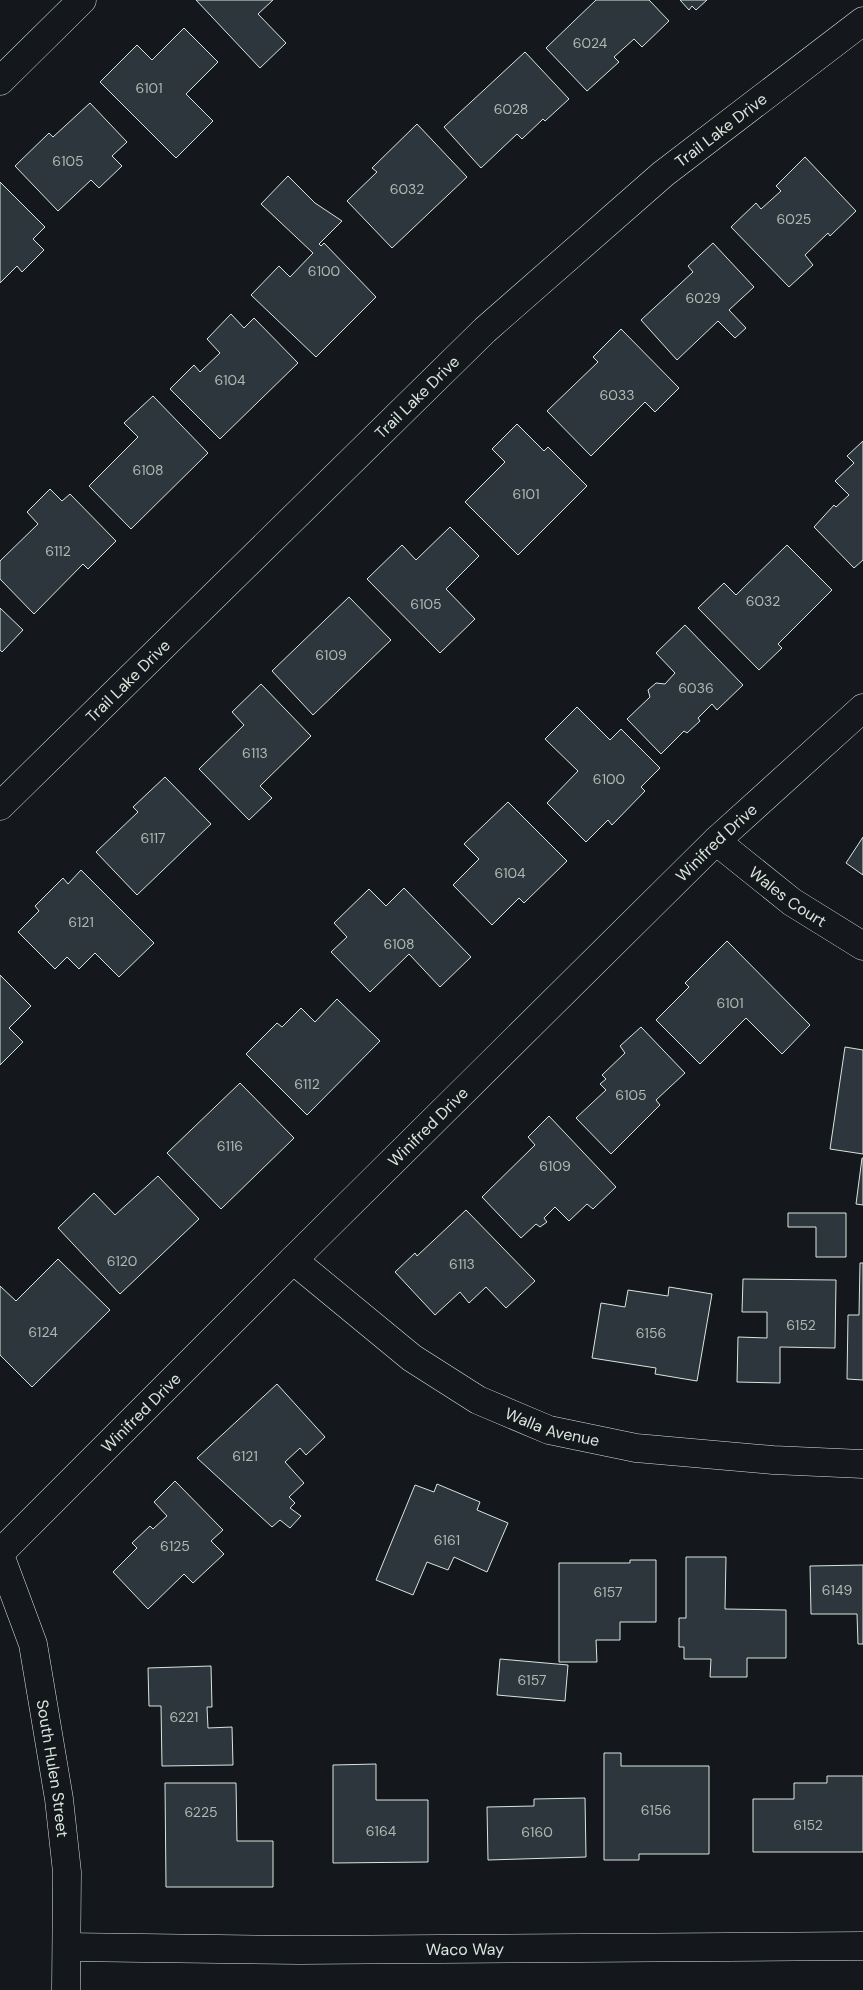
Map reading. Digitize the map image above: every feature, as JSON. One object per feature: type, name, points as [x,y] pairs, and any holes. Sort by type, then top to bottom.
[{"type":"street","points":[[0,81],[82,0]]},
{"type":"street","name":"Trail Lake Drive","points":[[0,806],[485,330],[663,174],[863,21]]},
{"type":"street","name":"Winifred Drive","points":[[0,1554],[293,1260],[716,842],[863,708]]},
{"type":"street","name":"Wales Court","points":[[716,842],[792,902],[863,946]]},
{"type":"street","name":"Walla Avenue","points":[[293,1260],[412,1358],[478,1400],[549,1430],[636,1448],[773,1460],[863,1464]]},
{"type":"street","name":"South Hulen Street","points":[[0,1554],[33,1644],[59,1799],[67,1872],[66,1990]]},
{"type":"street","name":"Waco Way","points":[[66,1947],[299,1950],[863,1946]]},
{"type":"building","points":[[196,0],[273,0],[258,14],[286,43],[260,68]]},
{"type":"building","points":[[596,0],[649,0],[669,21],[642,47],[634,39],[614,57],[619,62],[587,91],[546,48]]},
{"type":"building","points":[[680,0],[707,0],[696,10],[692,6],[689,10]]},
{"type":"building","points":[[184,28],[218,62],[186,94],[213,121],[176,158],[100,82],[137,45],[152,60]]},
{"type":"building","points":[[525,52],[569,99],[545,121],[543,119],[522,139],[517,134],[481,168],[444,127]]},
{"type":"building","points":[[90,103],[127,142],[112,156],[122,166],[99,188],[91,180],[58,211],[15,166],[49,133],[53,137]]},
{"type":"building","points":[[417,124],[467,177],[392,248],[347,201],[377,172],[372,168]]},
{"type":"building","points":[[805,157],[856,211],[830,236],[828,233],[805,255],[813,265],[789,287],[731,227],[756,203],[761,209],[781,191],[776,186]]},
{"type":"building","points":[[288,176],[315,203],[342,221],[319,244],[321,246],[324,243],[376,297],[316,357],[251,295],[279,266],[290,277],[313,253],[261,204]]},
{"type":"building","points":[[0,182],[45,227],[33,239],[44,250],[22,272],[17,266],[0,283]]},
{"type":"building","points":[[713,243],[754,287],[729,310],[746,328],[735,338],[718,321],[677,360],[641,320],[693,272],[688,266]]},
{"type":"building","points":[[231,314],[244,328],[254,318],[298,363],[220,439],[170,389],[194,365],[200,372],[220,353],[207,339]]},
{"type":"building","points":[[621,329],[679,388],[655,412],[645,402],[591,456],[547,411],[598,362],[593,357]]},
{"type":"building","points":[[153,396],[208,453],[131,529],[89,486],[138,437],[124,423]]},
{"type":"building","points":[[517,424],[544,451],[548,447],[587,486],[518,555],[465,502],[505,462],[492,449]]},
{"type":"building","points":[[863,441],[863,560],[854,568],[814,527],[834,505],[836,507],[849,495],[835,481],[854,463],[847,456]]},
{"type":"building","points":[[50,489],[62,501],[70,494],[116,541],[88,569],[83,564],[34,614],[0,579],[0,561],[38,524],[27,512]]},
{"type":"building","points":[[450,527],[479,556],[446,589],[475,619],[440,653],[367,579],[402,545],[416,560]]},
{"type":"building","points":[[787,545],[832,590],[778,644],[782,648],[759,670],[698,608],[724,583],[736,595]]},
{"type":"building","points":[[349,597],[391,640],[313,715],[272,671]]},
{"type":"building","points":[[0,608],[23,630],[2,652],[0,650]]},
{"type":"building","points":[[685,625],[743,685],[717,710],[712,704],[698,718],[700,721],[687,733],[684,731],[661,754],[627,719],[650,697],[648,690],[656,683],[665,684],[675,673],[656,653]]},
{"type":"building","points":[[261,684],[311,736],[260,786],[272,798],[249,820],[199,769],[244,725],[232,712]]},
{"type":"building","points":[[577,707],[610,740],[621,729],[660,768],[641,787],[645,791],[612,825],[608,820],[586,842],[547,803],[578,771],[545,739]]},
{"type":"building","points":[[165,777],[211,824],[137,895],[96,852],[138,812],[133,807]]},
{"type":"building","points":[[508,802],[567,861],[524,903],[519,898],[492,925],[453,885],[479,859],[464,844]]},
{"type":"building","points":[[863,837],[863,875],[846,863]]},
{"type":"building","points":[[81,870],[154,943],[119,977],[95,953],[79,969],[67,957],[55,969],[18,932],[39,911],[35,906],[63,878],[68,884]]},
{"type":"building","points":[[404,888],[471,957],[440,987],[409,954],[370,992],[331,952],[347,937],[334,923],[369,889],[386,906]]},
{"type":"building","points":[[727,941],[810,1025],[782,1054],[746,1018],[700,1064],[656,1020],[689,987],[685,983]]},
{"type":"building","points":[[0,975],[31,1006],[9,1028],[23,1042],[0,1065]]},
{"type":"building","points":[[337,999],[380,1041],[307,1115],[246,1054],[277,1023],[282,1027],[301,1008],[315,1022]]},
{"type":"building","points":[[641,1027],[685,1073],[656,1100],[660,1105],[611,1154],[576,1118],[606,1090],[600,1084],[606,1079],[602,1075],[625,1053],[620,1046]]},
{"type":"building","points":[[845,1047],[863,1050],[863,1154],[830,1149]]},
{"type":"building","points":[[240,1083],[294,1138],[221,1209],[167,1153]]},
{"type":"building","points":[[549,1116],[616,1187],[593,1209],[587,1204],[569,1221],[555,1207],[544,1218],[547,1222],[540,1227],[536,1224],[521,1238],[482,1197],[535,1145],[528,1137]]},
{"type":"building","points":[[863,1158],[863,1205],[856,1204]]},
{"type":"building","points":[[158,1176],[199,1219],[120,1294],[58,1228],[94,1193],[115,1215]]},
{"type":"building","points":[[466,1210],[535,1281],[506,1308],[486,1287],[469,1303],[460,1292],[435,1315],[395,1272],[415,1253],[417,1256]]},
{"type":"building","points":[[788,1213],[846,1213],[846,1257],[816,1257],[816,1227],[788,1227]]},
{"type":"building","points":[[58,1259],[110,1310],[32,1387],[0,1355],[0,1286],[16,1301]]},
{"type":"building","points":[[860,1263],[863,1263],[863,1380],[847,1379],[848,1315],[859,1315]]},
{"type":"building","points":[[743,1279],[836,1280],[835,1348],[780,1347],[780,1383],[737,1382],[738,1337],[767,1338],[767,1312],[742,1312]]},
{"type":"building","points":[[669,1287],[712,1294],[697,1381],[655,1374],[656,1368],[592,1358],[601,1303],[625,1307],[628,1290],[668,1296]]},
{"type":"building","points":[[277,1384],[325,1437],[306,1455],[300,1448],[285,1462],[304,1483],[289,1497],[295,1503],[290,1508],[301,1516],[290,1528],[280,1520],[272,1527],[197,1458]]},
{"type":"building","points":[[175,1481],[223,1530],[211,1541],[224,1554],[193,1583],[184,1574],[148,1609],[113,1572],[137,1548],[132,1543],[150,1526],[153,1529],[167,1516],[154,1502]]},
{"type":"building","points":[[437,1484],[480,1502],[477,1510],[508,1523],[487,1572],[454,1557],[448,1570],[427,1562],[413,1595],[376,1580],[415,1485],[434,1492]]},
{"type":"building","points":[[686,1557],[726,1557],[725,1609],[786,1610],[786,1658],[747,1658],[747,1677],[710,1677],[711,1659],[684,1659],[684,1647],[679,1647],[679,1618],[686,1618]]},
{"type":"building","points":[[630,1560],[656,1560],[656,1622],[620,1622],[620,1640],[596,1640],[597,1662],[559,1662],[559,1563],[630,1563]]},
{"type":"building","points":[[863,1565],[863,1644],[858,1644],[857,1614],[811,1614],[810,1566]]},
{"type":"building","points":[[500,1659],[568,1665],[565,1701],[497,1695]]},
{"type":"building","points":[[211,1666],[212,1707],[207,1707],[208,1728],[232,1727],[233,1765],[162,1766],[161,1706],[149,1706],[148,1668]]},
{"type":"building","points":[[604,1753],[621,1753],[621,1766],[709,1766],[709,1854],[639,1854],[639,1860],[604,1860]]},
{"type":"building","points":[[376,1764],[376,1800],[428,1800],[428,1862],[333,1863],[333,1765]]},
{"type":"building","points":[[827,1776],[863,1776],[863,1852],[753,1852],[753,1799],[794,1799],[794,1783],[827,1783]]},
{"type":"building","points":[[165,1783],[236,1783],[237,1841],[273,1841],[273,1887],[166,1887]]},
{"type":"building","points":[[585,1798],[586,1857],[488,1860],[487,1807],[534,1806],[534,1799]]}]
